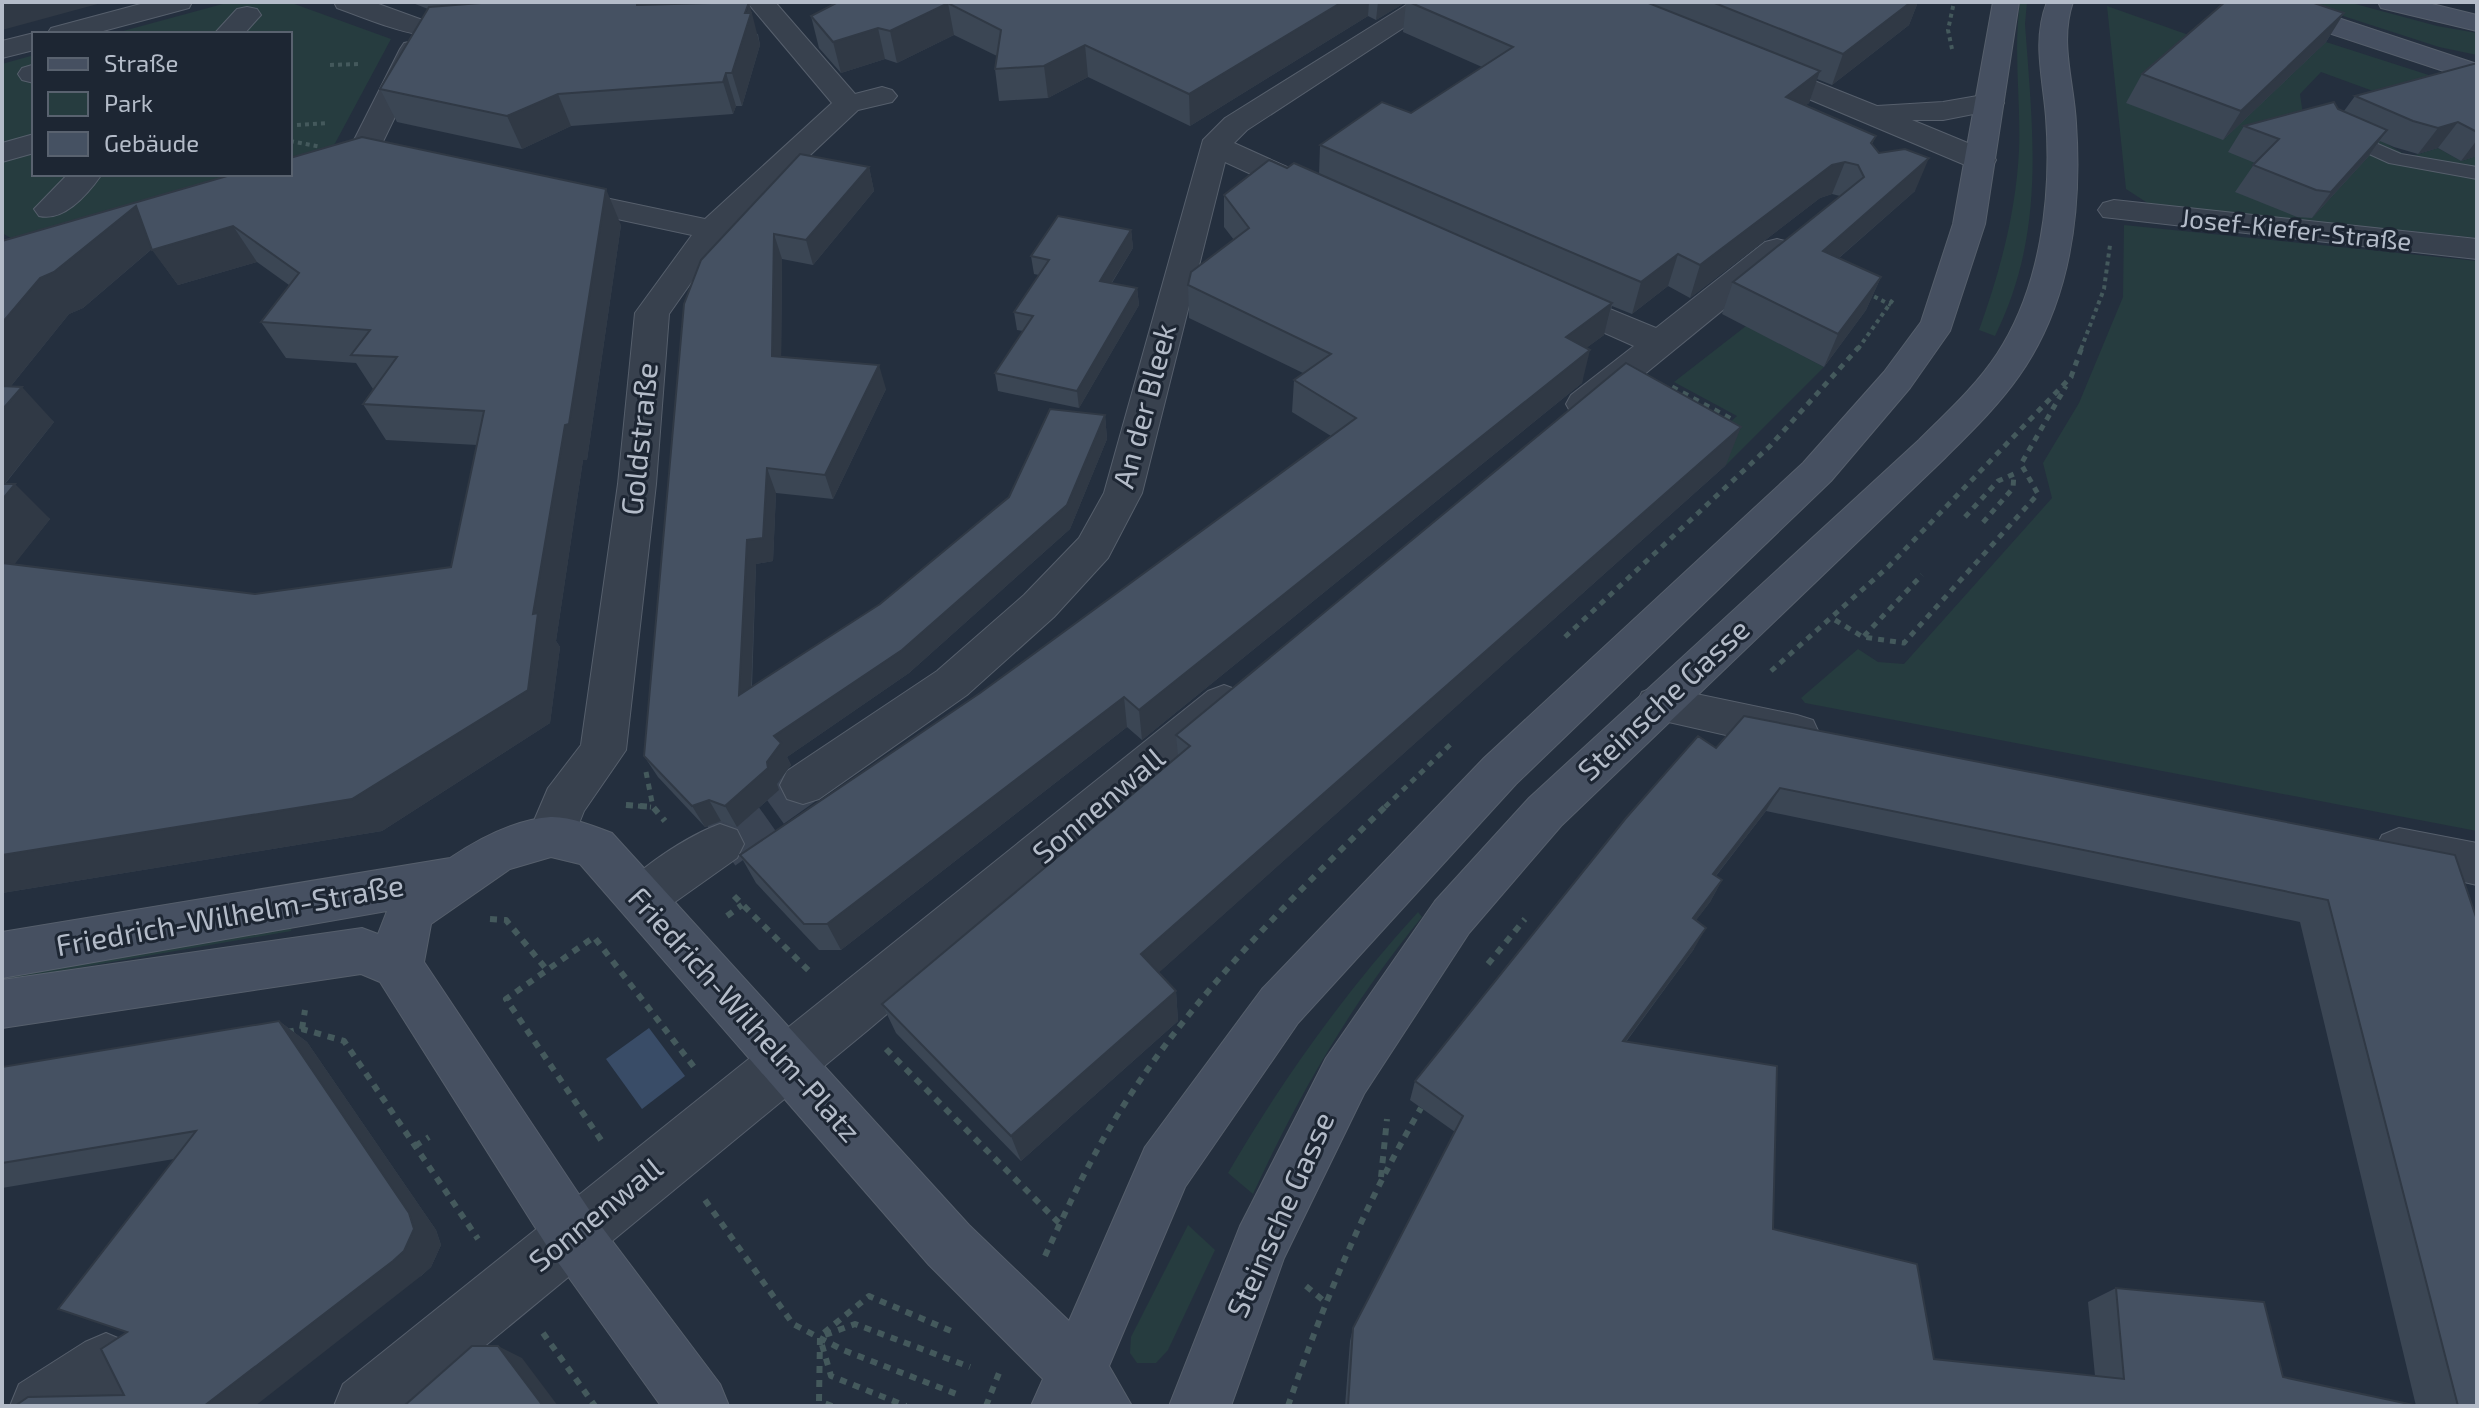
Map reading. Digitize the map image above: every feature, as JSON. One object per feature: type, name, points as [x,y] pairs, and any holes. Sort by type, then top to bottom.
[{"type":"main road","name":"Steinsche Gasse","points":[[1080,1394],[1165,1167],[1280,1006],[1500,771],[1817,472],[1897,380],[1938,323],[1969,224],[2006,2]]},
{"type":"main road","name":"Steinsche Gasse","points":[[1200,1406],[1260,1246],[1345,1076],[1452,917],[1545,812],[1932,449],[1980,400],[2016,354],[2041,302],[2058,233],[2062,136],[2053,39],[2060,2]]},
{"type":"main road","points":[[2263,2],[2477,73]]},
{"type":"main road","points":[[2391,2],[2477,23]]},
{"type":"main road","points":[[2434,57],[2477,64]]},
{"type":"main road","name":"Friedrich-Wilhelm-Platz","points":[[380,958],[414,909],[496,853],[558,819],[595,847],[1080,1394]]},
{"type":"main road","name":"Friedrich-Wilhelm-Straße","points":[[2,955],[458,878]]},
{"type":"main road","points":[[380,958],[572,1234],[698,1406]]},
{"type":"main road","name":"Friedrich-Wilhelm-Straße","points":[[2,1004],[380,958]]},
{"type":"street","points":[[68,32],[179,2]]},
{"type":"street","points":[[347,2],[426,30],[503,23]]},
{"type":"street","points":[[748,2],[848,104]]},
{"type":"street","points":[[1340,203],[1214,146],[1236,124],[1430,2]]},
{"type":"street","points":[[361,160],[426,30]]},
{"type":"street","points":[[2,50],[32,42]]},
{"type":"street","points":[[1737,59],[1981,160]]},
{"type":"street","name":"Goldstraße","points":[[558,819],[603,750],[637,484],[652,313],[712,230],[848,104],[885,96]]},
{"type":"street","points":[[1865,110],[1919,113],[1989,103]]},
{"type":"street","points":[[1898,158],[1910,150],[1942,142]]},
{"type":"street","points":[[2,153],[32,144]]},
{"type":"street","name":"An der Bleek","points":[[803,785],[952,683],[1039,606],[1094,548],[1123,493],[1214,146]]},
{"type":"street","points":[[50,209],[84,176]]},
{"type":"street","points":[[528,191],[712,230]]},
{"type":"street","name":"Josef-Kiefer-Straße","points":[[2114,210],[2477,249]]},
{"type":"street","points":[[1552,431],[1662,363],[1801,231]]},
{"type":"street","points":[[1519,283],[1662,363]]},
{"type":"street","name":"Sonnenwall","points":[[365,1406],[726,1109],[850,1013],[1256,676]]},
{"type":"street","points":[[1658,704],[1837,741]]},
{"type":"street","points":[[2352,840],[2477,864]]},
{"type":"street","points":[[641,899],[709,852]]},
{"type":"street","points":[[41,1406],[106,1363],[129,1406]]},
{"type":"lane","points":[[2329,128],[2396,159],[2477,173]]},
{"type":"path","points":[[1980,526],[2013,488],[2014,474],[2072,376],[2104,289],[2114,210]]},
{"type":"path","points":[[1863,291],[1891,305]]},
{"type":"path","points":[[1662,363],[1735,421]]},
{"type":"path","points":[[2021,464],[2038,494],[1904,643],[1863,637],[1835,620],[1920,538],[2072,376]]},
{"type":"path","points":[[1965,517],[1998,481],[2014,474]]},
{"type":"path","points":[[1863,637],[1922,575]]},
{"type":"path","points":[[644,761],[653,807],[709,852],[742,905],[1059,1223]]},
{"type":"path","points":[[558,819],[653,807]]},
{"type":"path","points":[[721,921],[742,905]]},
{"type":"path","points":[[1486,967],[1533,909]]},
{"type":"path","points":[[726,1109],[594,937],[506,999],[652,1170],[793,1324],[843,1350],[959,1395]]},
{"type":"path","points":[[272,1034],[302,1029],[344,1041],[595,1406]]},
{"type":"path","points":[[1381,1177],[1387,1119],[1395,1106]]},
{"type":"path","points":[[1288,1406],[1324,1301],[1381,1177],[1421,1108]]},
{"type":"path","points":[[415,1146],[429,1137]]},
{"type":"path","points":[[832,1406],[819,1401],[820,1336],[869,1296],[966,1338]]},
{"type":"path","points":[[820,1336],[855,1324],[970,1367]]},
{"type":"path","points":[[820,1336],[831,1376],[906,1406]]},
{"type":"green space","points":[[230,2],[289,2],[391,39],[332,149],[292,160],[292,32],[119,32]]},
{"type":"green space","points":[[2020,2],[2027,2],[2025,24],[2031,105],[2032,183],[2022,259],[1995,336],[1979,330],[2000,264],[2014,196],[2019,150],[2017,39]]},
{"type":"green space","points":[[2300,2],[2348,2],[2437,26],[2477,33],[2477,55],[2439,47]]},
{"type":"green space","points":[[2107,6],[2293,72],[2326,42],[2466,87],[2384,95],[2321,72],[2300,94],[2306,135],[2367,132],[2409,157],[2438,148],[2461,161],[2477,156],[2477,238],[2149,204],[2126,189]]},
{"type":"green space","points":[[32,56],[32,176],[238,176],[16,241],[2,233],[2,64]]},
{"type":"green space","points":[[2124,225],[2477,261],[2477,831],[1805,703],[1801,698],[1858,649],[1878,662],[1904,664],[2052,498],[2043,463],[2079,403],[2123,297]]},
{"type":"green space","points":[[1746,326],[1824,367],[1726,465],[1717,434],[1737,416],[1674,382]]},
{"type":"green space","points":[[1418,912],[1422,917],[1373,982],[1328,1050],[1253,1194],[1228,1173],[1270,1104],[1316,1038],[1365,973]]},
{"type":"green space","points":[[294,919],[291,931],[2,981],[2,971]]},
{"type":"green space","points":[[1188,1225],[1215,1250],[1168,1350],[1156,1363],[1137,1363],[1130,1353],[1131,1337]]},
{"type":"water","points":[[649,1028],[685,1076],[642,1109],[606,1059]]},
{"type":"building","points":[[494,2],[637,2],[637,5],[749,2],[745,13],[751,13],[732,73],[726,73],[723,82],[558,94],[507,116],[380,89],[429,7]]},
{"type":"building","points":[[838,2],[1342,2],[1189,94],[1085,45],[1044,66],[995,69],[1001,30],[948,3],[890,31],[878,28],[833,42],[811,16]]},
{"type":"building","points":[[1409,2],[1646,2],[1820,71],[1786,97],[1876,136],[1871,143],[1879,153],[1905,149],[1929,158],[1823,251],[1881,277],[1838,334],[1733,282],[1864,177],[1858,165],[1845,162],[1832,165],[1700,265],[1678,254],[1641,282],[1320,145],[1382,102],[1411,113],[1513,47]]},
{"type":"building","points":[[1712,2],[1911,2],[1843,54]]},
{"type":"building","points":[[2225,2],[2311,2],[2344,13],[2241,111],[2142,74]]},
{"type":"building","points":[[2477,63],[2477,132],[2458,122],[2438,128],[2413,121],[2355,96]]},
{"type":"building","points":[[2334,102],[2338,109],[2387,130],[2331,192],[2316,190],[2253,165],[2279,139],[2244,126]]},
{"type":"building","points":[[362,137],[606,189],[569,424],[565,425],[533,614],[538,613],[528,690],[352,799],[2,855],[2,563],[255,594],[451,567],[484,411],[363,404],[397,357],[351,355],[370,330],[261,322],[299,273],[233,226],[152,250],[136,206],[54,272],[40,278],[2,323],[2,241],[227,176],[292,176],[292,157]]},
{"type":"building","points":[[800,154],[869,167],[806,240],[774,234],[772,356],[879,365],[825,475],[767,468],[763,538],[747,540],[739,695],[880,604],[1009,497],[1050,409],[1105,415],[1067,505],[902,650],[774,736],[781,743],[767,762],[768,768],[725,806],[709,800],[692,806],[644,756],[684,304],[701,260]]},
{"type":"building","points":[[1269,160],[1287,168],[1294,163],[1612,303],[1566,337],[1590,350],[1139,710],[1124,697],[827,924],[804,924],[740,855],[980,693],[1356,418],[1294,380],[1331,354],[1188,285],[1191,272],[1249,228],[1224,195]]},
{"type":"building","points":[[1058,216],[1131,230],[1100,281],[1137,288],[1077,391],[995,373],[1033,316],[1014,312],[1049,260],[1031,256]]},
{"type":"building","points":[[1626,363],[1741,427],[1141,954],[1176,991],[1011,1136],[882,1004],[1190,746],[1176,735]]},
{"type":"building","points":[[2,386],[22,387],[2,410]]},
{"type":"building","points":[[2,484],[15,484],[2,500]]},
{"type":"building","points":[[1744,716],[2455,855],[2477,920],[2477,1406],[2458,1406],[2328,900],[1780,788],[1713,874],[1722,880],[1693,918],[1706,928],[1623,1041],[1777,1066],[1773,1229],[1917,1264],[1934,1359],[2124,1379],[2116,1288],[2264,1302],[2283,1377],[2418,1406],[1348,1406],[1353,1328],[1463,1116],[1415,1081],[1626,818],[1698,736],[1716,748]]},
{"type":"building","points":[[279,1021],[409,1213],[414,1229],[404,1251],[204,1406],[15,1406],[28,1397],[124,1395],[101,1349],[127,1332],[58,1309],[196,1131],[2,1163],[2,1067]]},
{"type":"building","points":[[472,1346],[498,1346],[543,1406],[404,1406]]},
{"type":"tunnel","points":[[772,807],[803,785]]},
{"type":"tunnel","points":[[720,844],[775,805]]}]
